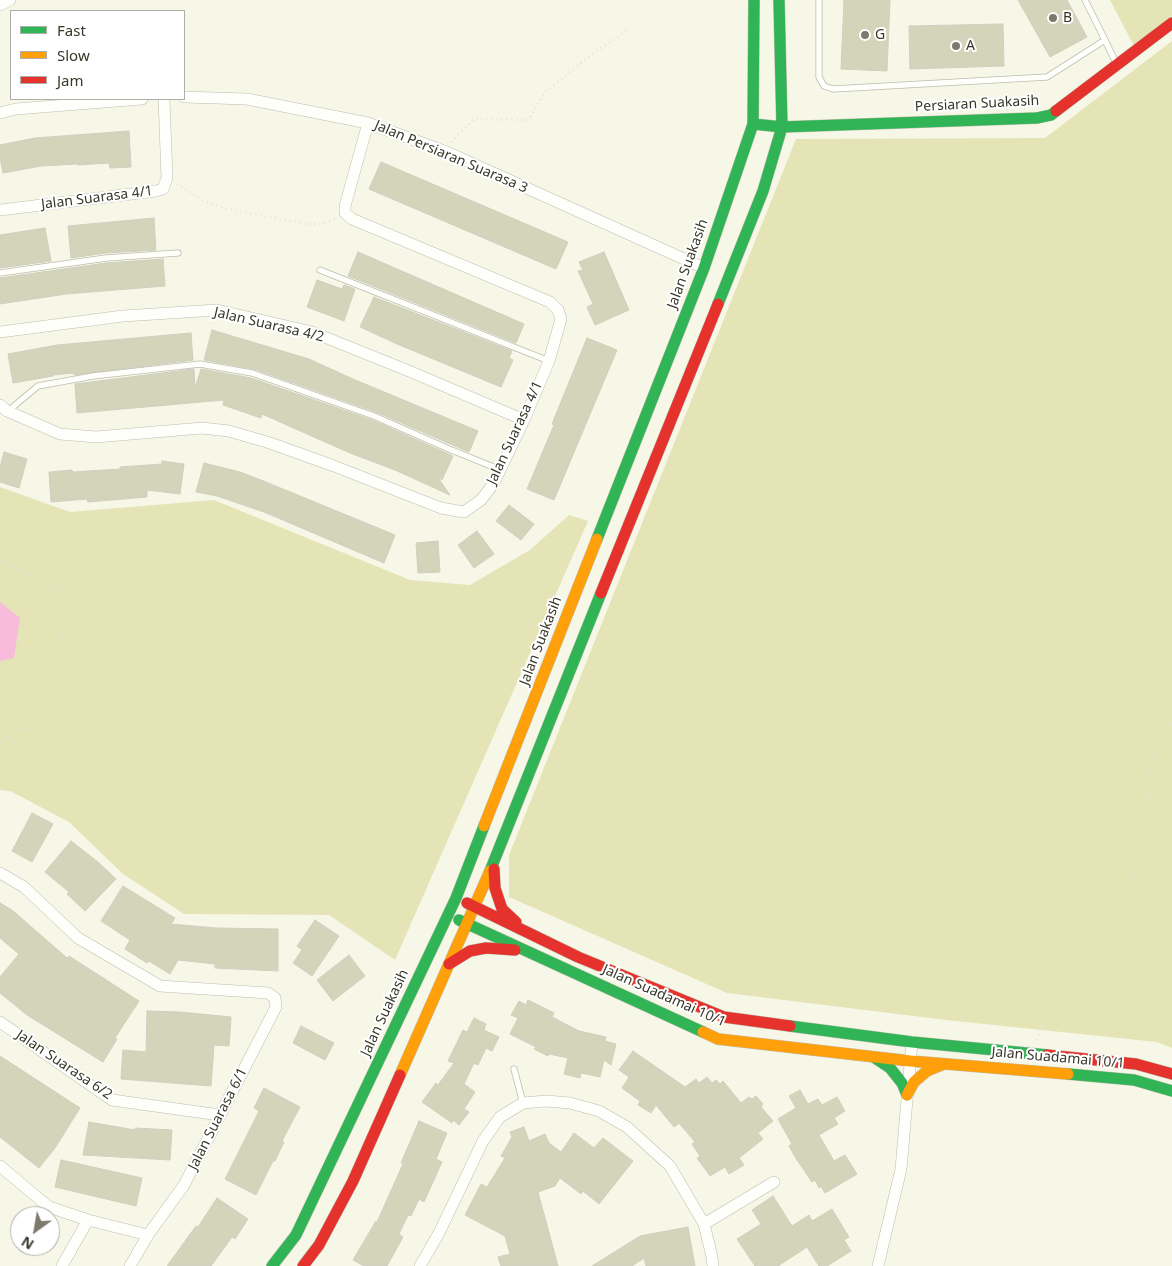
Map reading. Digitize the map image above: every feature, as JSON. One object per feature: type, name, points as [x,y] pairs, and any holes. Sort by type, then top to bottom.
[{"type":"main road","name":"Jalan Suakasih","points":[[272,1266],[296,1235],[456,898],[704,268],[753,124],[754,0]]},
{"type":"main road","points":[[303,1266],[320,1245],[353,1181],[448,964],[468,924],[763,191],[782,127],[779,0]]},
{"type":"main road","name":"Persiaran Suakasih","points":[[753,124],[782,127],[1037,118],[1051,115],[1172,24]]},
{"type":"main road","points":[[494,862],[494,888],[502,909],[530,934]]},
{"type":"main road","name":"Jalan Suadamai 10/1","points":[[456,898],[578,957],[724,1017],[912,1042],[1136,1064],[1172,1074]]},
{"type":"main road","name":"Jalan Suadamai 10/1","points":[[448,914],[718,1039],[910,1061],[1134,1080],[1172,1091]]},
{"type":"main road","points":[[448,964],[470,951],[486,948],[525,950]]},
{"type":"main road","points":[[872,1056],[890,1068],[902,1083],[906,1095]]},
{"type":"main road","points":[[906,1095],[914,1082],[927,1071],[946,1064]]},
{"type":"street","points":[[0,5],[10,0]]},
{"type":"street","name":"Jalan Persiaran Suarasa 3","points":[[185,97],[246,99],[368,123],[449,153],[704,268]]},
{"type":"street","points":[[0,112],[16,109],[129,100]]},
{"type":"street","name":"Jalan Suarasa 4/1","points":[[0,210],[163,189],[167,178],[164,100]]},
{"type":"street","points":[[345,213],[345,206],[368,123]]},
{"type":"street","name":"Jalan Suarasa 4/1","points":[[4,408],[60,434],[69,435],[96,437],[202,428],[229,431],[270,443],[334,466],[440,508],[464,512],[481,500],[501,470],[549,361],[561,318],[558,310],[550,302],[352,219],[345,213]]},
{"type":"street","name":"Jalan Suarasa 4/2","points":[[0,332],[123,316],[217,310],[312,332],[524,420]]},
{"type":"street","name":"Jalan Suarasa 6/1","points":[[0,873],[24,887],[78,938],[160,986],[268,993],[275,998],[276,1007],[184,1184],[148,1235],[130,1266]]},
{"type":"street","name":"Jalan Suarasa 6/2","points":[[0,1022],[112,1100],[220,1114]]},
{"type":"street","points":[[878,1266],[901,1169],[912,1042]]},
{"type":"street","points":[[420,1266],[439,1233],[483,1141],[500,1117],[523,1103],[546,1101],[570,1103],[599,1111],[627,1127],[670,1166],[704,1224],[713,1266]]},
{"type":"street","points":[[0,1166],[49,1207],[88,1220],[148,1235]]},
{"type":"street","points":[[704,1224],[774,1182]]},
{"type":"street","points":[[62,1266],[88,1220]]},
{"type":"lane","points":[[820,0],[819,77],[824,86],[832,89],[1047,77],[1105,40]]},
{"type":"lane","points":[[1085,0],[1117,65]]},
{"type":"lane","points":[[0,273],[106,258],[178,253]]},
{"type":"lane","points":[[320,270],[549,361]]},
{"type":"lane","points":[[4,408],[38,386],[93,376],[200,364],[252,373],[357,410],[501,470]]},
{"type":"lane","points":[[514,1069],[523,1103]]},
{"type":"path","points":[[449,153],[452,140],[474,119],[528,120],[545,92],[628,29]]},
{"type":"path","points":[[167,178],[202,200],[223,208],[306,224],[323,224],[345,213]]},
{"type":"path","points":[[0,560],[23,571],[50,588],[61,591],[67,597],[69,606],[44,712],[35,723],[16,730],[0,744]]},
{"type":"path","points":[[1033,1054],[1045,1011],[1074,968],[1110,944],[1129,893],[1147,806],[1150,766],[1172,722]]},
{"type":"green space","points":[[1110,0],[1172,0],[1172,16],[1134,46]]},
{"type":"green space","points":[[1172,41],[1172,1048],[1157,1042],[946,1020],[727,993],[509,897],[509,855],[796,139],[1045,138]]},
{"type":"green space","points":[[0,487],[70,512],[214,500],[410,580],[470,585],[530,550],[569,515],[588,521],[395,960],[329,915],[184,914],[123,874],[69,822],[10,791],[0,790]]},
{"type":"shaded area","points":[[0,602],[20,618],[14,658],[0,661]]},
{"type":"building","name":"G","points":[[844,0],[890,0],[887,71],[841,69]]},
{"type":"building","name":"B","points":[[1018,0],[1067,0],[1087,37],[1050,57]]},
{"type":"building","name":"A","points":[[1003,24],[1004,66],[910,69],[909,26]]},
{"type":"building","points":[[129,131],[131,167],[110,168],[109,163],[77,164],[41,166],[3,173],[0,145],[35,138]]},
{"type":"building","points":[[381,162],[568,242],[556,269],[369,189]]},
{"type":"building","points":[[154,218],[156,250],[106,253],[71,258],[68,226]]},
{"type":"building","points":[[45,228],[51,261],[0,268],[0,235]]},
{"type":"building","points":[[358,252],[524,324],[516,343],[348,276]]},
{"type":"building","points":[[604,252],[629,310],[595,325],[587,307],[593,304],[578,271],[583,270],[579,262]]},
{"type":"building","points":[[163,259],[165,286],[66,294],[0,304],[0,278],[106,263]]},
{"type":"building","points":[[317,280],[342,289],[344,285],[355,289],[344,321],[307,307]]},
{"type":"building","points":[[374,297],[512,351],[509,358],[513,360],[501,387],[360,327]]},
{"type":"building","points":[[212,330],[309,359],[478,431],[469,452],[376,412],[254,369],[204,360]]},
{"type":"building","points":[[191,333],[193,360],[74,375],[74,373],[53,375],[13,383],[8,354],[57,345]]},
{"type":"building","points":[[587,338],[617,350],[554,500],[527,489]]},
{"type":"building","points":[[194,369],[195,388],[201,369],[251,378],[372,420],[453,456],[442,480],[437,476],[450,495],[262,414],[261,418],[223,405],[224,400],[77,413],[75,384]]},
{"type":"building","points":[[4,452],[27,459],[19,488],[0,482],[0,467]]},
{"type":"building","points":[[162,461],[184,464],[180,494],[147,490],[147,497],[88,502],[87,499],[51,502],[49,472],[120,469],[120,467],[162,464]]},
{"type":"building","points":[[204,463],[240,472],[395,535],[384,563],[264,512],[217,496],[196,492]]},
{"type":"building","points":[[509,505],[534,524],[521,540],[496,521]]},
{"type":"building","points":[[477,531],[494,554],[474,568],[458,545]]},
{"type":"building","points":[[438,541],[440,572],[418,573],[416,543]]},
{"type":"building","points":[[32,813],[53,824],[32,862],[12,851]]},
{"type":"building","points":[[71,841],[116,879],[85,911],[67,894],[69,892],[45,872]]},
{"type":"building","points":[[123,886],[175,918],[171,924],[216,928],[278,929],[278,971],[215,968],[215,964],[178,960],[170,974],[149,961],[147,963],[125,949],[130,940],[101,921]]},
{"type":"building","points":[[0,903],[12,910],[67,958],[69,956],[139,1001],[115,1038],[117,1039],[103,1062],[27,1015],[0,993],[0,977],[19,954],[0,938]]},
{"type":"building","points":[[315,920],[339,936],[312,976],[293,963],[302,950],[297,946]]},
{"type":"building","points":[[349,955],[365,976],[333,1001],[317,980]]},
{"type":"building","points":[[528,1000],[554,1013],[552,1017],[579,1031],[606,1037],[605,1041],[616,1044],[611,1065],[604,1060],[600,1077],[581,1073],[580,1078],[564,1074],[568,1058],[549,1054],[548,1056],[534,1049],[536,1047],[510,1034],[518,1018],[511,1015],[519,1001],[526,1005]]},
{"type":"building","points":[[147,1011],[231,1017],[229,1046],[214,1045],[211,1086],[121,1079],[123,1050],[146,1052]]},
{"type":"building","points":[[474,1018],[486,1024],[484,1030],[499,1037],[492,1051],[486,1048],[478,1065],[474,1063],[464,1084],[475,1092],[464,1109],[469,1112],[459,1125],[453,1120],[452,1123],[422,1102],[436,1083],[438,1085],[454,1063],[448,1061],[463,1030],[467,1032]]},
{"type":"building","points":[[301,1026],[334,1043],[325,1060],[293,1043]]},
{"type":"building","points":[[633,1051],[685,1087],[696,1079],[699,1083],[707,1077],[712,1083],[716,1080],[720,1084],[723,1081],[741,1103],[749,1097],[752,1099],[756,1096],[763,1104],[761,1107],[773,1121],[758,1133],[763,1139],[739,1158],[744,1165],[729,1174],[725,1167],[710,1176],[697,1158],[700,1156],[692,1144],[695,1142],[679,1123],[674,1127],[656,1105],[651,1113],[638,1105],[640,1101],[622,1088],[629,1077],[619,1070]]},
{"type":"building","points":[[0,1056],[80,1108],[55,1148],[39,1168],[0,1137]]},
{"type":"building","points":[[264,1088],[300,1107],[282,1141],[284,1142],[275,1161],[273,1161],[256,1195],[225,1179],[259,1111],[254,1108]]},
{"type":"building","points":[[800,1090],[808,1104],[818,1099],[822,1105],[837,1097],[845,1111],[834,1118],[838,1124],[819,1135],[834,1161],[845,1155],[857,1174],[825,1193],[821,1186],[819,1188],[815,1180],[812,1182],[797,1160],[789,1146],[792,1144],[778,1119],[796,1108],[789,1096]]},
{"type":"building","points":[[419,1121],[447,1133],[436,1159],[442,1162],[424,1202],[419,1199],[411,1216],[408,1215],[399,1234],[403,1237],[387,1266],[364,1266],[353,1260],[377,1222],[403,1164],[401,1163]]},
{"type":"building","points":[[89,1122],[135,1130],[135,1128],[172,1130],[170,1160],[83,1155]]},
{"type":"building","points":[[524,1127],[529,1141],[545,1134],[549,1143],[561,1152],[574,1133],[594,1148],[603,1138],[633,1161],[599,1204],[583,1191],[581,1194],[560,1178],[555,1186],[538,1192],[558,1266],[501,1266],[498,1257],[510,1254],[505,1236],[465,1215],[481,1184],[487,1187],[505,1158],[501,1156],[512,1137],[510,1132]]},
{"type":"building","points":[[61,1160],[142,1178],[136,1206],[55,1187]]},
{"type":"building","points":[[773,1196],[792,1226],[809,1215],[812,1221],[832,1209],[849,1237],[844,1240],[851,1251],[827,1266],[819,1266],[807,1247],[778,1266],[755,1266],[737,1239],[761,1224],[752,1210]]},
{"type":"building","points":[[217,1198],[248,1219],[235,1239],[232,1237],[211,1266],[167,1266],[196,1226],[198,1227]]},
{"type":"building","points":[[688,1227],[695,1266],[646,1266],[644,1258],[632,1266],[592,1266],[640,1236]]},
{"type":"traffic: fast","points":[[597,539],[704,268],[753,124],[754,0]]},
{"type":"traffic: fast","points":[[718,304],[763,191],[782,127],[779,0]]},
{"type":"traffic: fast","points":[[753,124],[782,127],[1037,118],[1051,115],[1056,111]]},
{"type":"traffic: fast","points":[[490,871],[601,593]]},
{"type":"traffic: fast","points":[[272,1266],[296,1235],[456,898],[484,826]]},
{"type":"traffic: fast","points":[[459,920],[703,1032]]},
{"type":"traffic: fast","points":[[790,1026],[912,1042],[1047,1055]]},
{"type":"traffic: fast","points":[[875,1058],[890,1068],[902,1083],[907,1095]]},
{"type":"traffic: fast","points":[[1068,1074],[1134,1080],[1172,1091]]},
{"type":"traffic: slow","points":[[484,826],[597,539]]},
{"type":"traffic: slow","points":[[400,1075],[490,871]]},
{"type":"traffic: slow","points":[[703,1032],[718,1039],[910,1061],[1068,1074]]},
{"type":"traffic: slow","points":[[907,1095],[914,1082],[927,1071],[944,1064]]},
{"type":"traffic: jam","points":[[1056,111],[1172,23]]},
{"type":"traffic: jam","points":[[601,593],[718,304]]},
{"type":"traffic: jam","points":[[494,869],[495,888],[502,909],[516,922]]},
{"type":"traffic: jam","points":[[467,903],[578,957],[724,1017],[790,1026]]},
{"type":"traffic: jam","points":[[449,964],[470,951],[486,948],[515,950]]},
{"type":"traffic: jam","points":[[1047,1055],[1136,1064],[1172,1074]]},
{"type":"traffic: jam","points":[[303,1266],[319,1245],[353,1181],[400,1075]]},
{"type":"place","name":"B","points":[[1053,18]]},
{"type":"place","name":"G","points":[[865,35]]},
{"type":"place","name":"A","points":[[956,46]]}]
